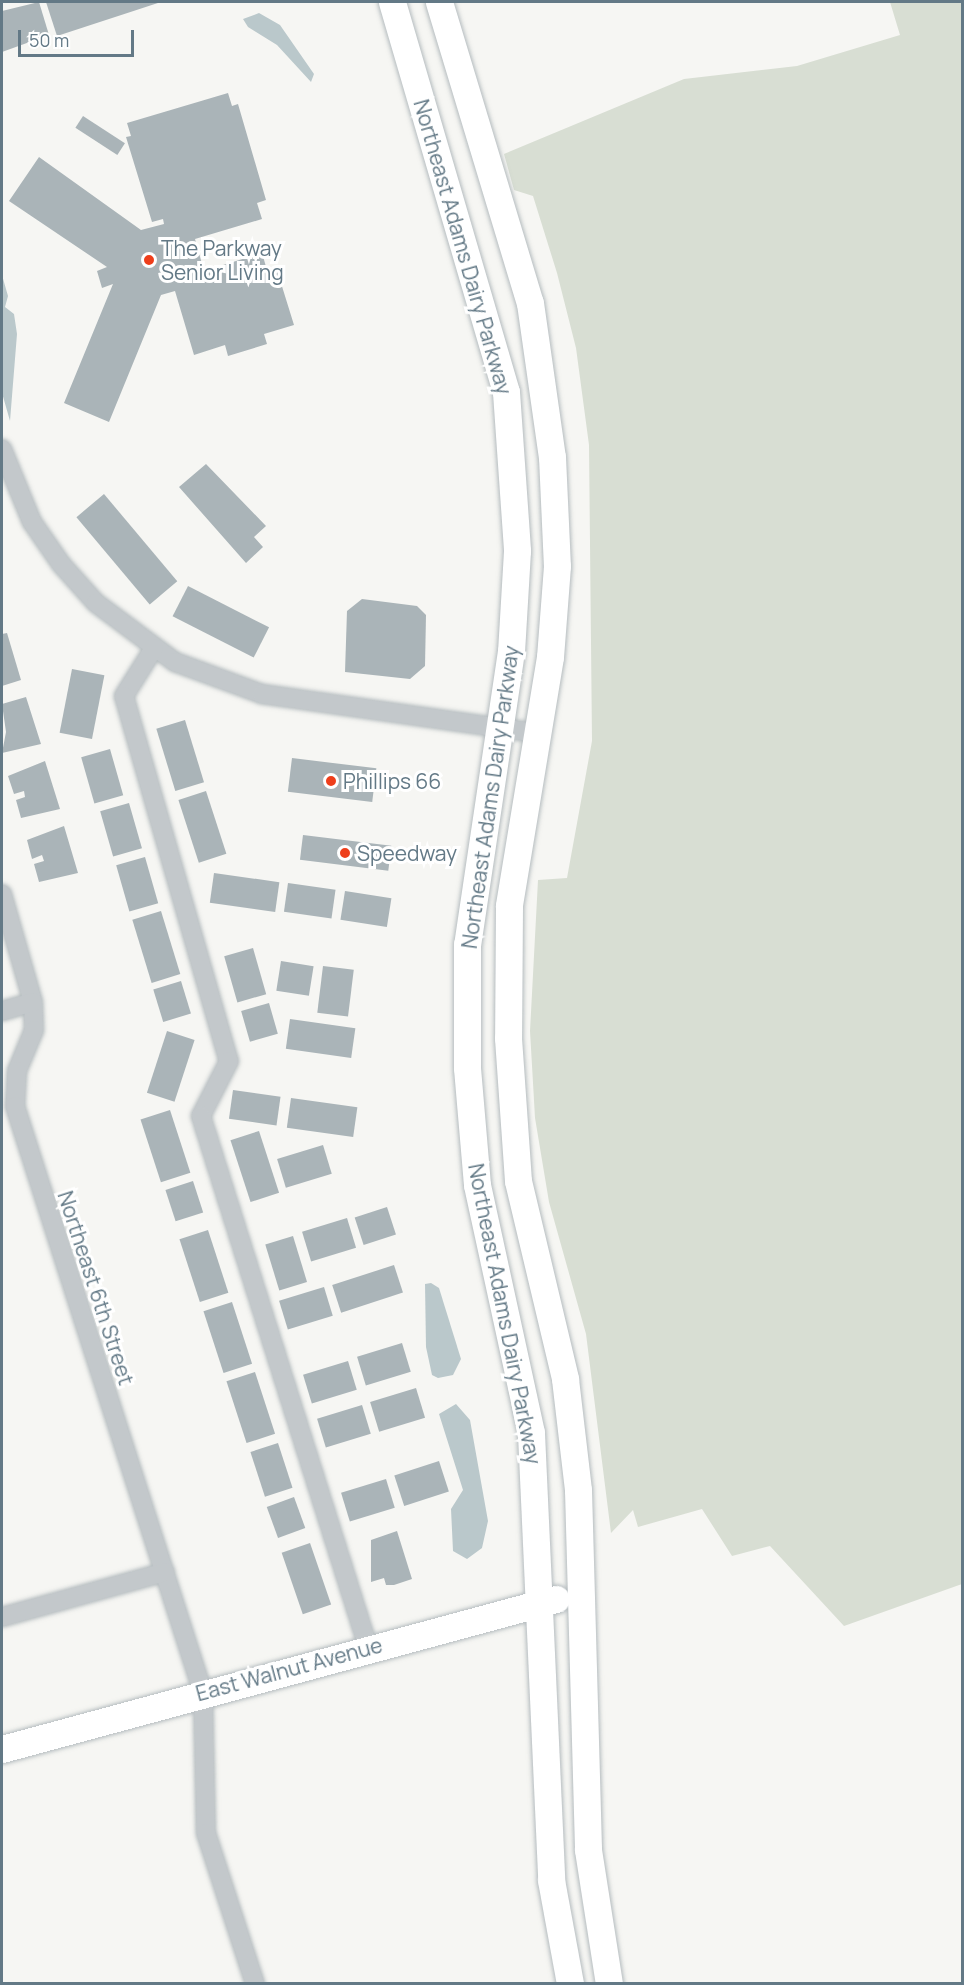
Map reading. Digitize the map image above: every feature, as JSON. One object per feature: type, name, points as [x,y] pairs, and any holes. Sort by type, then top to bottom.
[{"type":"main road","name":"Northeast Adams Dairy Parkway","points":[[392,2],[506,392],[517,550],[499,731],[467,944],[467,1068],[477,1185],[531,1433],[551,1880],[570,1983]]},
{"type":"main road","name":"Northeast Adams Dairy Parkway","points":[[439,2],[530,303],[552,457],[557,566],[537,733],[509,906],[507,1038],[518,1181],[565,1379],[578,1490],[578,1594],[588,1851],[609,1983]]},
{"type":"main road","name":"East Walnut Avenue","points":[[2,1749],[368,1647],[578,1594]]},
{"type":"street","points":[[2,449],[32,522],[60,564],[96,603],[175,662],[262,694],[499,731],[537,733]]},
{"type":"street","points":[[154,648],[124,696],[229,1061],[201,1116],[368,1647]]},
{"type":"street","name":"Northeast 6th Street","points":[[2,894],[33,1002],[34,1030],[17,1071],[15,1106],[203,1693],[206,1833],[255,1983]]},
{"type":"street","points":[[2,1011],[33,1002]]},
{"type":"street","points":[[2,1617],[165,1572]]},
{"type":"shaded area","points":[[890,2],[962,2],[962,1584],[844,1626],[770,1546],[732,1556],[702,1509],[638,1527],[633,1510],[611,1533],[586,1334],[549,1202],[535,1118],[530,1031],[538,880],[567,878],[592,741],[589,445],[576,348],[557,273],[533,196],[514,190],[504,154],[684,79],[797,66],[900,35]]},
{"type":"shaded area","points":[[259,13],[280,25],[314,74],[311,82],[277,45],[248,27],[243,19]]},
{"type":"shaded area","points":[[2,275],[8,296],[5,307],[14,314],[17,334],[10,421],[2,393]]},
{"type":"shaded area","points":[[431,1283],[439,1288],[461,1359],[453,1375],[438,1378],[432,1375],[426,1347],[425,1284]]},
{"type":"shaded area","points":[[456,1404],[470,1420],[488,1521],[482,1548],[467,1559],[453,1551],[451,1509],[463,1490],[439,1414]]},
{"type":"building","points":[[39,2],[49,35],[2,52],[2,11]]},
{"type":"building","points":[[46,2],[161,2],[57,36]]},
{"type":"building","name":"The Parkway Senior Living","points":[[228,93],[232,106],[238,104],[266,200],[257,203],[262,219],[195,239],[204,271],[262,253],[267,270],[276,267],[294,325],[264,334],[267,344],[228,356],[225,345],[194,355],[175,291],[161,295],[109,422],[64,403],[113,284],[102,288],[97,271],[107,267],[9,201],[39,157],[141,230],[164,224],[163,219],[152,222],[126,137],[131,136],[127,123]]},
{"type":"building","points":[[83,116],[125,143],[117,155],[75,128]]},
{"type":"building","points":[[206,464],[266,526],[254,537],[263,547],[246,563],[179,487]]},
{"type":"building","points":[[104,494],[177,581],[150,604],[76,517]]},
{"type":"building","points":[[188,586],[269,627],[254,658],[173,616]]},
{"type":"building","points":[[362,599],[417,606],[426,615],[425,666],[410,679],[345,672],[347,611]]},
{"type":"building","points":[[7,633],[21,680],[2,686],[2,634]]},
{"type":"building","points":[[72,669],[104,675],[92,739],[60,733]]},
{"type":"building","points":[[26,697],[41,744],[2,753],[6,732],[2,704]]},
{"type":"building","points":[[185,720],[204,782],[175,791],[156,729]]},
{"type":"building","points":[[110,749],[123,795],[94,803],[81,757]]},
{"type":"building","name":"Phillips 66","points":[[292,758],[376,768],[372,802],[288,792]]},
{"type":"building","points":[[45,761],[60,809],[21,818],[16,800],[25,797],[24,791],[14,794],[8,776]]},
{"type":"building","points":[[206,791],[226,854],[199,863],[178,800]]},
{"type":"building","points":[[129,803],[142,848],[113,856],[100,811]]},
{"type":"building","points":[[64,826],[78,873],[39,882],[34,864],[44,861],[42,855],[32,859],[27,840]]},
{"type":"building","name":"Speedway","points":[[303,835],[391,846],[388,871],[300,860]]},
{"type":"building","points":[[145,857],[158,903],[129,911],[116,865]]},
{"type":"building","points":[[214,873],[279,882],[275,912],[210,903]]},
{"type":"building","points":[[288,883],[336,890],[331,918],[284,912]]},
{"type":"building","points":[[345,891],[391,898],[387,927],[340,920]]},
{"type":"building","points":[[161,911],[180,974],[152,983],[132,920]]},
{"type":"building","points":[[253,948],[266,994],[237,1002],[224,956]]},
{"type":"building","points":[[281,961],[314,966],[309,996],[276,991]]},
{"type":"building","points":[[323,966],[354,970],[348,1016],[317,1013]]},
{"type":"building","points":[[181,981],[191,1014],[163,1022],[153,989]]},
{"type":"building","points":[[269,1003],[278,1034],[250,1042],[241,1011]]},
{"type":"building","points":[[290,1019],[355,1028],[351,1058],[286,1049]]},
{"type":"building","points":[[167,1031],[195,1040],[174,1102],[147,1093]]},
{"type":"building","points":[[233,1090],[281,1097],[276,1125],[229,1119]]},
{"type":"building","points":[[291,1098],[357,1107],[353,1137],[287,1128]]},
{"type":"building","points":[[170,1110],[190,1173],[161,1182],[141,1120]]},
{"type":"building","points":[[259,1131],[279,1193],[251,1202],[230,1140]]},
{"type":"building","points":[[323,1145],[332,1174],[286,1188],[277,1159]]},
{"type":"building","points":[[193,1181],[203,1212],[176,1221],[165,1190]]},
{"type":"building","points":[[387,1207],[396,1235],[364,1245],[355,1218]]},
{"type":"building","points":[[347,1218],[356,1248],[311,1261],[302,1232]]},
{"type":"building","points":[[208,1230],[228,1293],[200,1302],[179,1239]]},
{"type":"building","points":[[293,1236],[307,1282],[279,1290],[265,1244]]},
{"type":"building","points":[[394,1265],[403,1293],[341,1313],[332,1285]]},
{"type":"building","points":[[324,1287],[333,1316],[288,1329],[279,1301]]},
{"type":"building","points":[[232,1302],[252,1364],[224,1373],[203,1311]]},
{"type":"building","points":[[402,1343],[411,1372],[366,1385],[357,1357]]},
{"type":"building","points":[[348,1361],[357,1390],[312,1403],[303,1375]]},
{"type":"building","points":[[255,1372],[275,1434],[247,1443],[226,1381]]},
{"type":"building","points":[[416,1388],[425,1418],[379,1432],[370,1402]]},
{"type":"building","points":[[362,1405],[371,1434],[326,1447],[317,1419]]},
{"type":"building","points":[[278,1443],[293,1488],[265,1497],[250,1452]]},
{"type":"building","points":[[439,1461],[449,1491],[404,1506],[394,1476]]},
{"type":"building","points":[[386,1479],[395,1508],[350,1521],[341,1493]]},
{"type":"building","points":[[294,1497],[305,1528],[278,1538],[267,1507]]},
{"type":"building","points":[[397,1531],[412,1579],[394,1585],[386,1585],[384,1578],[371,1582],[371,1540]]},
{"type":"building","points":[[310,1543],[331,1604],[303,1614],[282,1553]]},
{"type":"place","name":"The Parkway Senior Living","points":[[149,260]]},
{"type":"place","name":"Phillips 66","points":[[331,781]]},
{"type":"place","name":"Speedway","points":[[345,853]]}]
